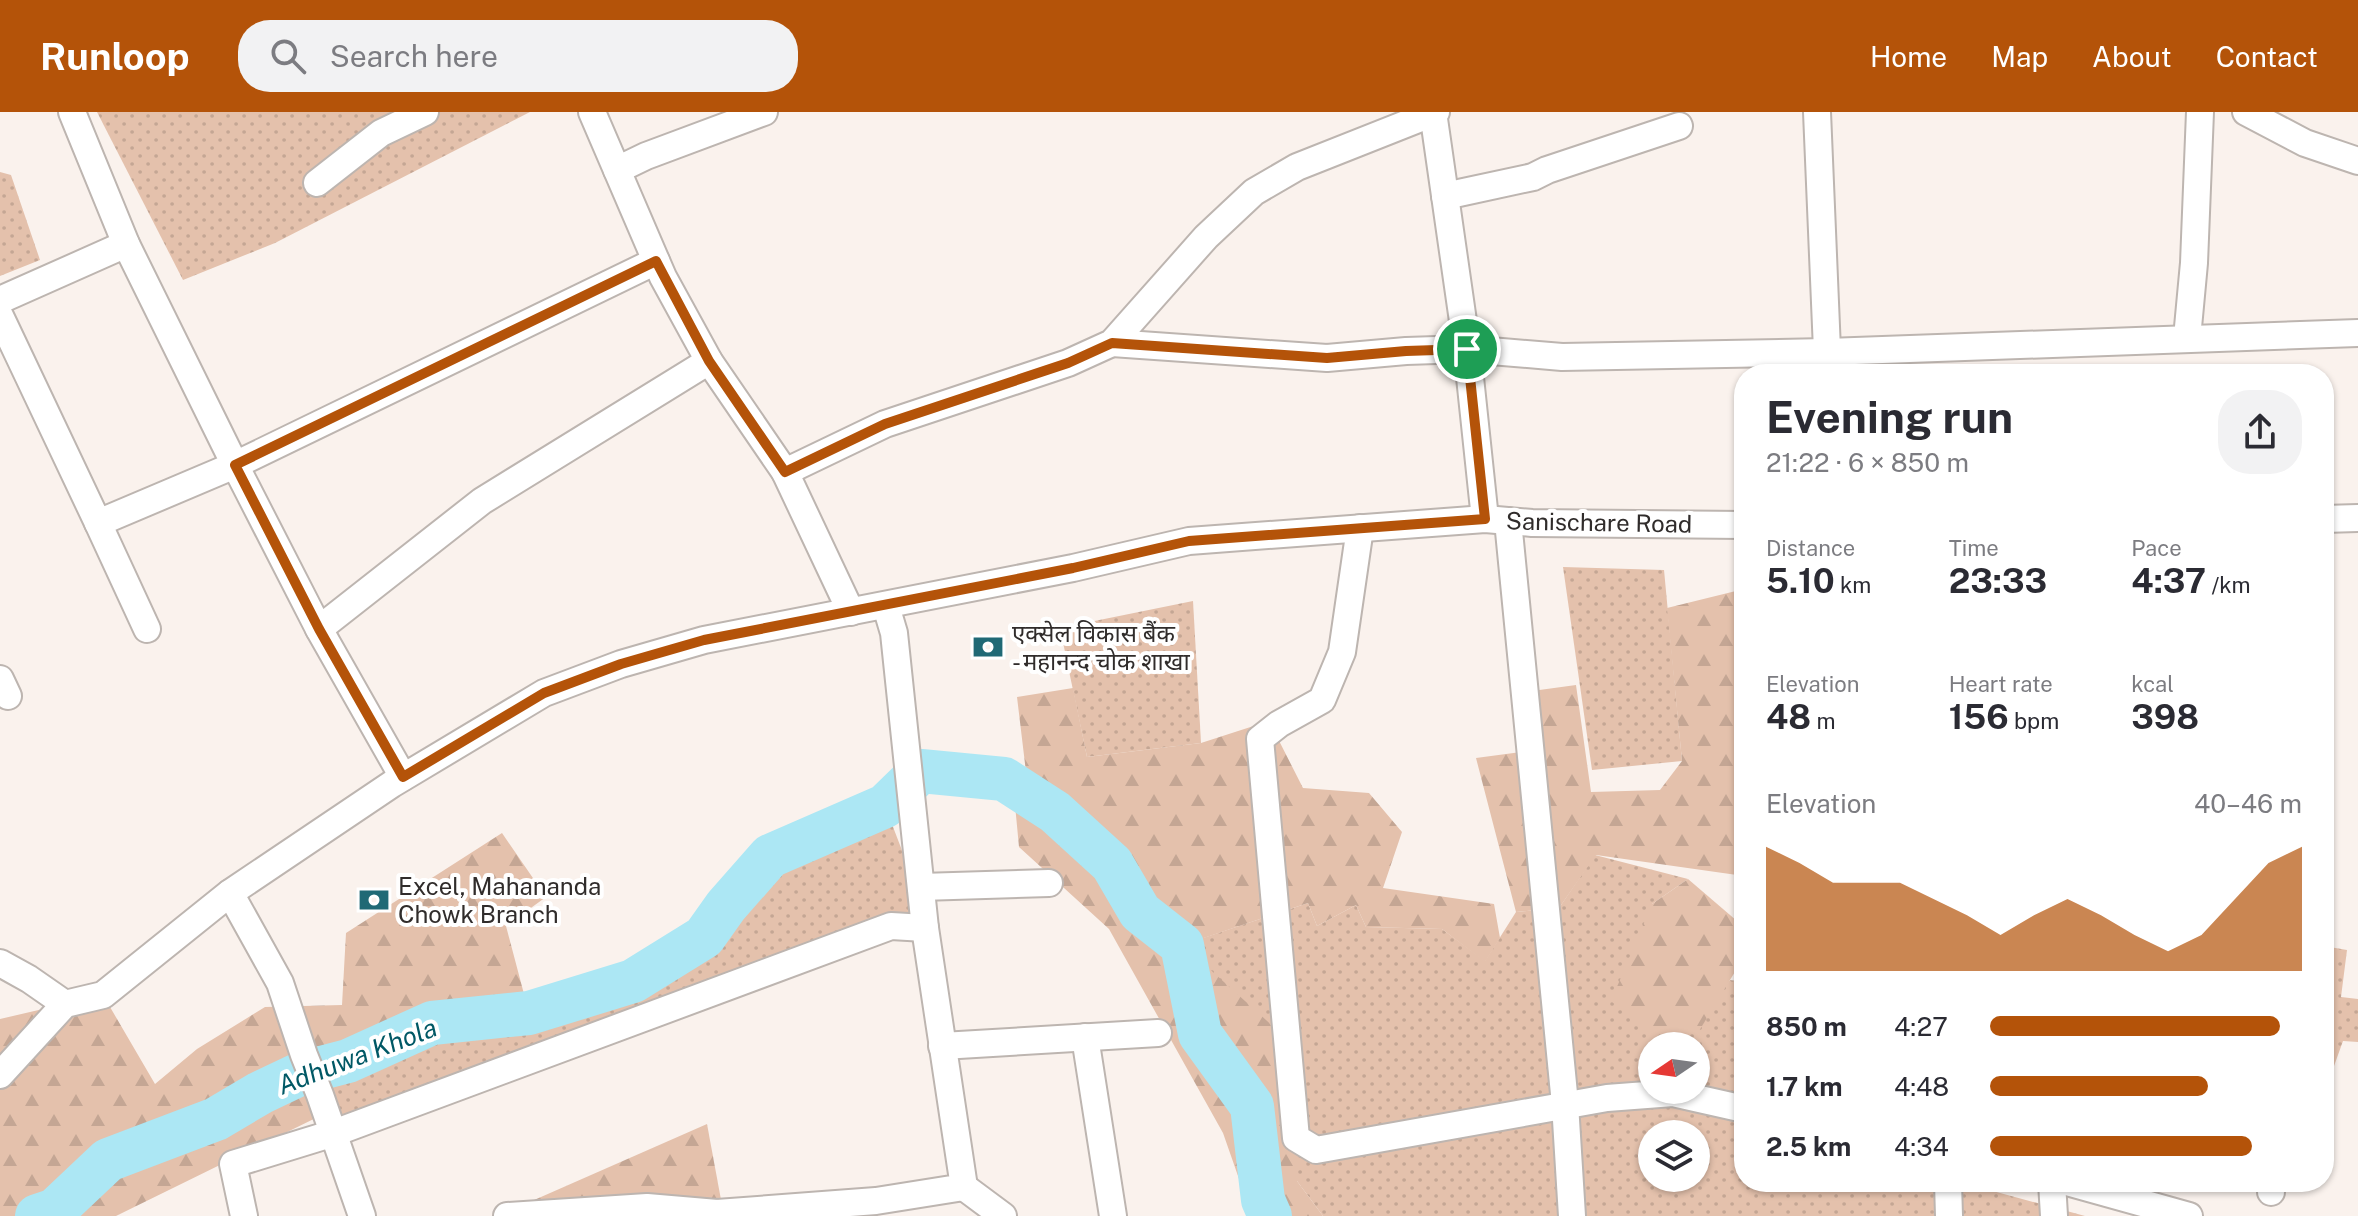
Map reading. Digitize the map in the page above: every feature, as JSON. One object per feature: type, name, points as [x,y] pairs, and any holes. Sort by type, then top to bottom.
[{"type":"street","points":[[72,112],[126,244],[235,465],[319,629],[403,777]]},
{"type":"street","points":[[317,183],[381,133],[425,112]]},
{"type":"street","points":[[592,112],[656,261],[709,361],[785,472],[851,612]]},
{"type":"street","points":[[617,170],[764,112]]},
{"type":"street","points":[[785,472],[885,424],[1068,363],[1112,343],[1206,237],[1254,192],[1297,167],[1434,112],[1467,349],[1496,520],[1565,1104],[1572,1216]]},
{"type":"street","points":[[1817,112],[1828,363]]},
{"type":"street","points":[[2187,338],[2194,263],[2200,112]]},
{"type":"street","points":[[2246,112],[2305,143],[2358,161]]},
{"type":"street","points":[[1445,196],[1533,177],[1679,126]]},
{"type":"street","points":[[0,300],[126,244]]},
{"type":"street","points":[[98,523],[235,465],[656,261]]},
{"type":"street","points":[[0,316],[147,629]]},
{"type":"street","points":[[1112,343],[1327,358],[1467,349],[1562,357],[1828,363],[2187,338],[2358,333]]},
{"type":"street","points":[[319,629],[482,501],[709,361]]},
{"type":"street","points":[[2334,519],[2358,518]]},
{"type":"street","name":"Sanischare Road","points":[[65,1004],[103,995],[230,893],[403,777],[544,693],[621,664],[704,640],[1073,568],[1189,541],[1496,520],[1734,525]]},
{"type":"street","points":[[1360,528],[1342,652],[1322,700],[1279,724],[1260,739],[1296,1138],[1316,1150],[1565,1104],[1673,1093],[1734,1107]]},
{"type":"street","points":[[886,606],[894,633],[925,928],[968,1216]]},
{"type":"street","points":[[921,887],[1049,883]]},
{"type":"street","points":[[230,893],[280,983],[362,1216]]},
{"type":"street","points":[[244,1216],[233,1164],[334,1133],[891,926],[925,928]]},
{"type":"street","points":[[0,963],[65,1004],[0,1075]]},
{"type":"street","points":[[942,1046],[1158,1033]]},
{"type":"street","points":[[1085,1037],[1113,1216]]},
{"type":"street","points":[[507,1216],[647,1207],[717,1215],[847,1210],[964,1187],[1003,1216]]},
{"type":"street","points":[[1948,1192],[1949,1216]]},
{"type":"street","points":[[2053,1192],[2054,1216]]},
{"type":"street","points":[[2103,1192],[2189,1216]]},
{"type":"green space","points":[[97,112],[530,112],[275,243],[183,280]]},
{"type":"green space","points":[[0,172],[11,175],[40,260],[0,276]]},
{"type":"green space","points":[[1563,567],[1664,570],[1682,761],[1592,770]]},
{"type":"green space","points":[[1734,591],[1734,875],[1596,855],[1559,908],[1516,912],[1476,758],[1521,752],[1532,691],[1576,685],[1591,792],[1660,790],[1682,761],[1667,608]]},
{"type":"green space","points":[[1193,601],[1201,743],[1087,757],[1060,628]]},
{"type":"green space","points":[[1073,688],[1087,757],[1201,743],[1269,721],[1303,788],[1369,793],[1402,832],[1383,888],[1494,904],[1500,938],[1485,962],[1442,929],[1366,927],[1356,905],[1317,926],[1308,903],[1183,945],[1276,1029],[1297,1069],[1297,1181],[1323,1216],[1252,1216],[1223,1133],[1109,929],[1019,847],[1012,773],[1026,772],[1017,697]]},
{"type":"green space","points":[[885,806],[903,853],[925,928],[334,1133],[320,1095],[432,1023],[529,1013],[633,981],[819,833]]},
{"type":"green space","points":[[502,833],[546,897],[506,926],[529,1013],[432,1023],[321,1094],[326,1113],[116,1216],[0,1216],[0,1019],[103,995],[155,1084],[197,1049],[265,1007],[342,1005],[346,933]]},
{"type":"green space","points":[[1595,855],[1688,879],[1652,904],[1687,1031],[1730,980],[1734,981],[1734,1192],[1997,1192],[2085,1216],[1323,1216],[1297,1181],[1297,1069],[1182,945],[1308,903],[1317,926],[1356,905],[1366,927],[1442,929],[1485,961],[1516,912],[1559,908]]},
{"type":"green space","points":[[1688,879],[1734,918],[1734,973],[1699,1031],[1650,1032],[1611,1001],[1652,904]]},
{"type":"green space","points":[[2334,948],[2347,950],[2341,997],[2358,999],[2358,1042],[2343,1041],[2334,1066]]},
{"type":"green space","points":[[707,1124],[724,1216],[498,1216]]},
{"type":"waterway","name":"Adhuwa Khola","points":[[37,1216],[55,1210],[108,1160],[216,1119],[302,1073],[348,1061],[432,1023],[529,1013],[633,981],[704,937],[726,906],[770,856],[885,806],[921,771],[1004,779],[1055,812],[1112,864],[1140,912],[1182,945],[1200,1034],[1252,1106],[1263,1200],[1270,1216]]},
{"type":"place","name":"एक्सेल विकास बैंक - महानन्द चोक शाखा","points":[[988,647]]},
{"type":"place","name":"Excel, Mahananda Chowk Branch","points":[[374,900]]},
{"type":"route","points":[[656,261],[709,361],[785,472],[885,424],[1068,363],[1112,343],[1327,358],[1467,349],[1485,519],[1189,541],[1073,568],[704,640],[621,664],[544,693],[403,777],[319,629],[235,465],[656,261]]}]
